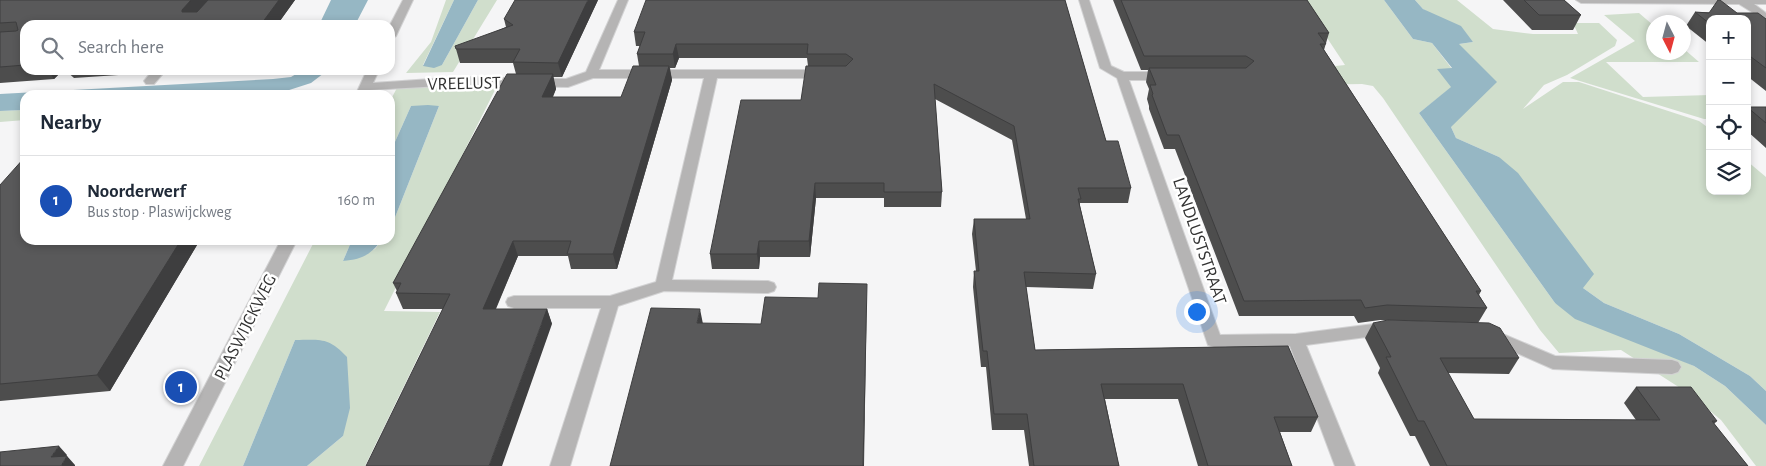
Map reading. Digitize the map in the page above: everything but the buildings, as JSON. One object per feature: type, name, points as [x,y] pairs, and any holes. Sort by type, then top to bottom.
[{"type":"street","points":[[395,26],[408,0]]},
{"type":"street","points":[[591,74],[624,0]]},
{"type":"street","points":[[1084,0],[1106,68],[1122,76],[1182,76]]},
{"type":"street","points":[[1582,0],[1766,1]]},
{"type":"street","points":[[1742,1],[1766,18]]},
{"type":"street","name":"VREELUST","points":[[373,90],[460,81],[568,83],[591,74],[837,74]]},
{"type":"street","points":[[150,81],[155,75]]},
{"type":"street","points":[[363,90],[371,75]]},
{"type":"street","points":[[663,285],[711,75]]},
{"type":"street","name":"LANDLUSTSTRAAT","points":[[1122,76],[1214,341],[1296,340],[1380,328],[1408,329]]},
{"type":"street","name":"PLASWIJCKWEG","points":[[173,466],[286,245]]},
{"type":"street","points":[[514,302],[611,302],[663,285],[768,287]]},
{"type":"street","points":[[560,466],[611,302]]},
{"type":"street","points":[[1473,331],[1482,331],[1554,362],[1672,367]]},
{"type":"street","points":[[1296,340],[1345,466]]},
{"type":"green space","points":[[446,0],[454,0],[423,65],[442,65],[478,0],[497,0],[453,72],[406,73],[431,42]]},
{"type":"green space","points":[[1302,0],[1384,0],[1413,39],[1432,43],[1452,69],[1438,69],[1452,87],[1419,113],[1555,303],[1694,366],[1725,386],[1766,425],[1766,466],[1756,466],[1721,420],[1688,393],[1621,350],[1559,353],[1540,330],[1373,86],[1362,84],[1307,85],[1298,70],[1345,65]]},
{"type":"green space","points":[[1415,0],[1457,0],[1493,29],[1533,34],[1578,34],[1573,23],[1599,23],[1617,40],[1615,46],[1567,75],[1544,85],[1523,109],[1563,82],[1579,82],[1699,121],[1706,126],[1706,195],[1751,195],[1751,164],[1766,177],[1766,391],[1750,376],[1679,334],[1604,303],[1583,288],[1499,157],[1456,138],[1451,127],[1459,44],[1473,42],[1423,9]]},
{"type":"green space","points":[[1639,13],[1646,19],[1646,60],[1691,60],[1691,55],[1699,62],[1606,62],[1643,97],[1706,95],[1706,119],[1570,78],[1635,41],[1604,15]]},
{"type":"green space","points":[[398,86],[496,88],[384,311],[440,312],[365,466],[307,466],[343,436],[295,340],[243,466],[199,466],[312,245],[350,245],[343,261],[375,249],[378,245],[395,245],[395,217],[439,106],[411,106],[395,142],[395,92]]},
{"type":"green space","points":[[20,110],[20,120],[0,122],[0,111]]},
{"type":"water","points":[[331,0],[368,0],[358,20],[321,20]]},
{"type":"water","points":[[454,0],[478,0],[442,65],[434,68],[423,66]]},
{"type":"water","points":[[1384,0],[1415,0],[1423,9],[1461,26],[1473,42],[1459,44],[1497,82],[1451,127],[1456,138],[1499,157],[1518,173],[1594,274],[1583,288],[1604,303],[1679,334],[1750,376],[1766,391],[1766,425],[1725,386],[1694,366],[1575,319],[1555,303],[1419,113],[1451,87],[1437,69],[1452,68],[1432,43],[1413,39]]},
{"type":"water","points":[[294,75],[321,75],[311,83],[289,90],[73,90],[273,79]]},
{"type":"water","points":[[20,93],[20,110],[0,111],[0,94]]},
{"type":"water","points":[[411,106],[439,106],[395,217],[395,142]]},
{"type":"water","points":[[350,245],[378,245],[365,256],[343,261]]},
{"type":"water","points":[[295,340],[324,341],[335,346],[347,357],[350,408],[343,436],[307,466],[243,466]]},
{"type":"place","name":"Noorderwerf","points":[[181,387]]}]
